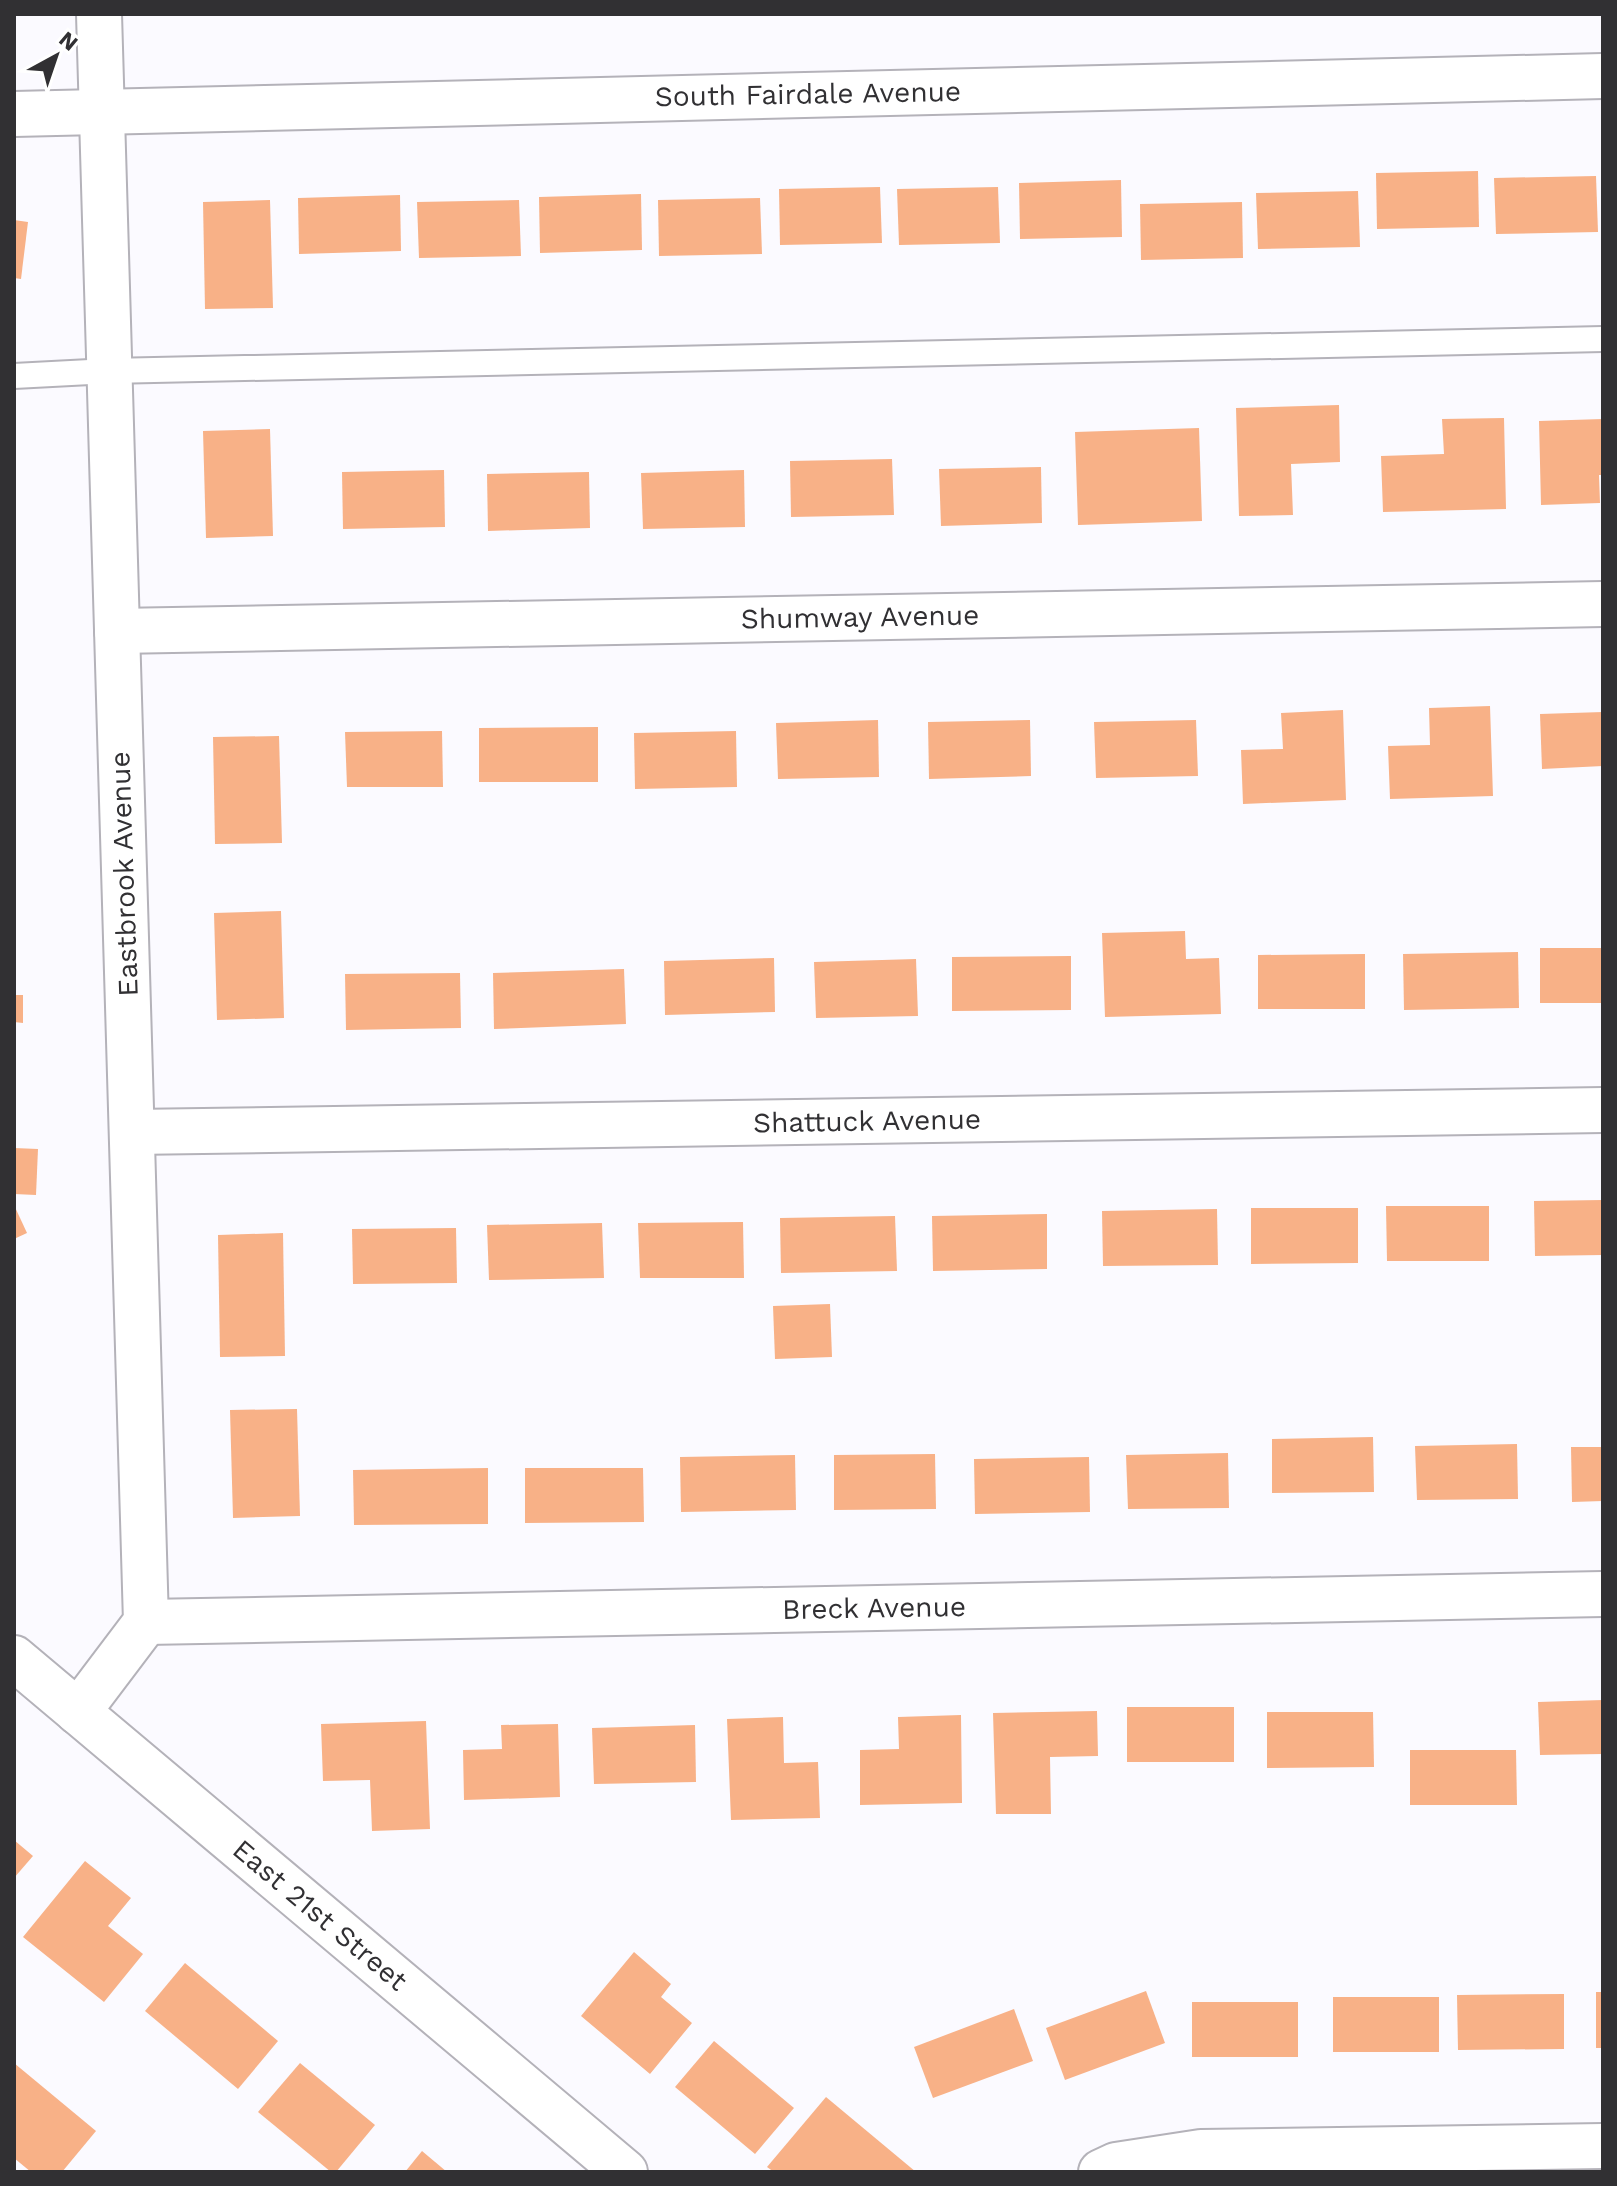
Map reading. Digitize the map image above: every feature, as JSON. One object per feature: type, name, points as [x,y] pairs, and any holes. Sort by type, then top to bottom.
[{"type":"street","name":"Eastbrook Avenue","points":[[99,14],[146,1622]]},
{"type":"street","name":"South Fairdale Avenue","points":[[14,114],[1603,76]]},
{"type":"street","name":"Shumway Avenue","points":[[117,631],[1603,604]]},
{"type":"street","name":"Shattuck Avenue","points":[[132,1132],[1603,1110]]},
{"type":"street","name":"Breck Avenue","points":[[146,1622],[1603,1594]]},
{"type":"street","points":[[78,1712],[146,1622]]},
{"type":"street","name":"East 21st Street","points":[[14,1658],[625,2172]]},
{"type":"street","points":[[1101,2172],[1116,2165],[1201,2152],[1603,2146]]},
{"type":"lane","points":[[14,376],[109,371],[1603,339]]},
{"type":"building","points":[[1478,171],[1479,227],[1377,229],[1376,173]]},
{"type":"building","points":[[1596,176],[1598,232],[1496,234],[1494,178]]},
{"type":"building","points":[[1121,180],[1122,237],[1020,239],[1019,183]]},
{"type":"building","points":[[880,187],[882,243],[780,245],[779,189]]},
{"type":"building","points":[[998,187],[1000,243],[899,245],[897,189]]},
{"type":"building","points":[[1358,191],[1360,247],[1258,249],[1256,193]]},
{"type":"building","points":[[641,194],[642,250],[540,253],[539,197]]},
{"type":"building","points":[[400,195],[401,251],[299,254],[298,198]]},
{"type":"building","points":[[760,198],[762,254],[659,256],[658,200]]},
{"type":"building","points":[[270,200],[273,308],[205,309],[203,202]]},
{"type":"building","points":[[519,200],[521,256],[419,258],[417,202]]},
{"type":"building","points":[[1242,202],[1243,258],[1141,260],[1140,204]]},
{"type":"building","points":[[14,220],[28,222],[21,279],[14,278]]},
{"type":"building","points":[[1339,405],[1340,462],[1291,464],[1293,515],[1239,516],[1236,408]]},
{"type":"building","points":[[1504,418],[1506,509],[1383,512],[1381,456],[1444,454],[1442,419]]},
{"type":"building","points":[[1603,419],[1600,503],[1541,505],[1539,421]]},
{"type":"building","points":[[1199,428],[1202,521],[1078,525],[1075,432]]},
{"type":"building","points":[[270,429],[273,536],[206,538],[203,431]]},
{"type":"building","points":[[892,459],[894,515],[791,517],[790,461]]},
{"type":"building","points":[[1041,467],[1042,523],[941,526],[939,469]]},
{"type":"building","points":[[444,470],[445,527],[343,529],[342,472]]},
{"type":"building","points":[[744,470],[745,527],[643,529],[641,473]]},
{"type":"building","points":[[589,472],[590,528],[488,531],[487,474]]},
{"type":"building","points":[[1490,706],[1493,796],[1390,799],[1388,746],[1430,745],[1429,708]]},
{"type":"building","points":[[1343,710],[1346,800],[1243,804],[1241,750],[1283,749],[1281,713]]},
{"type":"building","points":[[1603,712],[1603,766],[1542,769],[1540,714]]},
{"type":"building","points":[[878,720],[879,777],[778,779],[776,723]]},
{"type":"building","points":[[1030,720],[1031,776],[929,779],[928,722]]},
{"type":"building","points":[[1196,720],[1198,776],[1096,778],[1094,722]]},
{"type":"building","points":[[598,727],[598,782],[479,782],[479,728]]},
{"type":"building","points":[[442,731],[443,787],[347,787],[345,732]]},
{"type":"building","points":[[736,731],[737,787],[635,789],[634,733]]},
{"type":"building","points":[[279,736],[282,843],[215,844],[213,737]]},
{"type":"building","points":[[281,911],[284,1018],[217,1020],[214,913]]},
{"type":"building","points":[[1185,931],[1186,959],[1219,958],[1221,1014],[1105,1017],[1102,933]]},
{"type":"building","points":[[1540,948],[1603,948],[1603,1003],[1540,1003]]},
{"type":"building","points":[[1518,952],[1519,1008],[1404,1010],[1403,954]]},
{"type":"building","points":[[1365,954],[1365,1009],[1258,1009],[1258,955]]},
{"type":"building","points":[[1071,956],[1071,1010],[952,1011],[952,957]]},
{"type":"building","points":[[774,958],[775,1012],[665,1015],[664,961]]},
{"type":"building","points":[[916,959],[918,1016],[816,1018],[814,962]]},
{"type":"building","points":[[624,969],[626,1024],[494,1029],[493,973]]},
{"type":"building","points":[[460,973],[461,1028],[346,1030],[345,974]]},
{"type":"building","points":[[14,995],[23,995],[23,1023],[14,1022]]},
{"type":"building","points":[[14,1148],[38,1149],[36,1195],[14,1194]]},
{"type":"building","points":[[1603,1200],[1603,1255],[1535,1256],[1534,1201]]},
{"type":"building","points":[[14,1205],[27,1233],[14,1239]]},
{"type":"building","points":[[1386,1206],[1489,1206],[1489,1261],[1387,1261]]},
{"type":"building","points":[[1251,1208],[1358,1208],[1358,1263],[1251,1264]]},
{"type":"building","points":[[1217,1209],[1218,1265],[1103,1266],[1102,1211]]},
{"type":"building","points":[[1047,1214],[1047,1269],[933,1271],[932,1216]]},
{"type":"building","points":[[895,1216],[897,1271],[781,1273],[780,1218]]},
{"type":"building","points":[[743,1222],[744,1278],[640,1278],[638,1223]]},
{"type":"building","points":[[602,1223],[604,1278],[489,1280],[487,1225]]},
{"type":"building","points":[[456,1228],[457,1283],[353,1284],[352,1229]]},
{"type":"building","points":[[283,1233],[285,1356],[220,1357],[218,1235]]},
{"type":"building","points":[[830,1304],[832,1357],[775,1359],[773,1306]]},
{"type":"building","points":[[297,1409],[300,1516],[233,1518],[230,1410]]},
{"type":"building","points":[[1373,1437],[1374,1492],[1272,1493],[1272,1439]]},
{"type":"building","points":[[1517,1444],[1518,1499],[1417,1500],[1415,1446]]},
{"type":"building","points":[[1571,1447],[1603,1447],[1603,1501],[1572,1502]]},
{"type":"building","points":[[1228,1453],[1229,1508],[1128,1509],[1126,1455]]},
{"type":"building","points":[[935,1454],[936,1509],[834,1510],[834,1455]]},
{"type":"building","points":[[795,1455],[796,1510],[681,1512],[680,1457]]},
{"type":"building","points":[[1089,1457],[1090,1512],[975,1514],[974,1459]]},
{"type":"building","points":[[488,1468],[488,1524],[354,1525],[353,1470]]},
{"type":"building","points":[[525,1468],[643,1468],[644,1522],[525,1523]]},
{"type":"building","points":[[1603,1700],[1603,1754],[1540,1755],[1538,1702]]},
{"type":"building","points":[[1127,1707],[1234,1707],[1234,1762],[1127,1762]]},
{"type":"building","points":[[1097,1711],[1098,1756],[1050,1757],[1051,1814],[996,1814],[993,1713]]},
{"type":"building","points":[[1267,1712],[1373,1712],[1374,1767],[1267,1768]]},
{"type":"building","points":[[961,1715],[962,1803],[860,1805],[860,1750],[899,1749],[898,1717]]},
{"type":"building","points":[[783,1717],[784,1763],[818,1762],[820,1818],[731,1820],[727,1719]]},
{"type":"building","points":[[426,1721],[430,1829],[372,1831],[370,1780],[323,1781],[321,1724]]},
{"type":"building","points":[[558,1724],[560,1797],[464,1800],[463,1750],[502,1749],[501,1725]]},
{"type":"building","points":[[695,1725],[696,1782],[594,1784],[592,1728]]},
{"type":"building","points":[[1410,1750],[1516,1750],[1517,1805],[1410,1805]]},
{"type":"building","points":[[14,1840],[33,1856],[14,1878]]},
{"type":"building","points":[[85,1861],[131,1898],[108,1926],[143,1954],[104,2002],[23,1937]]},
{"type":"building","points":[[634,1952],[671,1984],[661,1997],[692,2023],[650,2074],[581,2016]]},
{"type":"building","points":[[185,1963],[278,2041],[238,2089],[145,2011]]},
{"type":"building","points":[[1146,1991],[1165,2043],[1065,2080],[1046,2028]]},
{"type":"building","points":[[1596,1992],[1603,1992],[1603,2048],[1596,2048]]},
{"type":"building","points":[[1564,1994],[1564,2049],[1458,2050],[1457,1995]]},
{"type":"building","points":[[1333,1997],[1439,1997],[1439,2052],[1333,2052]]},
{"type":"building","points":[[1192,2002],[1298,2002],[1298,2057],[1192,2057]]},
{"type":"building","points":[[1014,2009],[1033,2061],[933,2098],[914,2047]]},
{"type":"building","points":[[714,2041],[794,2108],[755,2154],[675,2087]]},
{"type":"building","points":[[14,2063],[96,2131],[62,2172],[31,2172],[14,2158]]},
{"type":"building","points":[[300,2063],[375,2125],[336,2172],[331,2172],[258,2112]]},
{"type":"building","points":[[826,2097],[916,2172],[774,2172],[767,2167]]},
{"type":"building","points":[[422,2151],[447,2172],[405,2172]]}]
